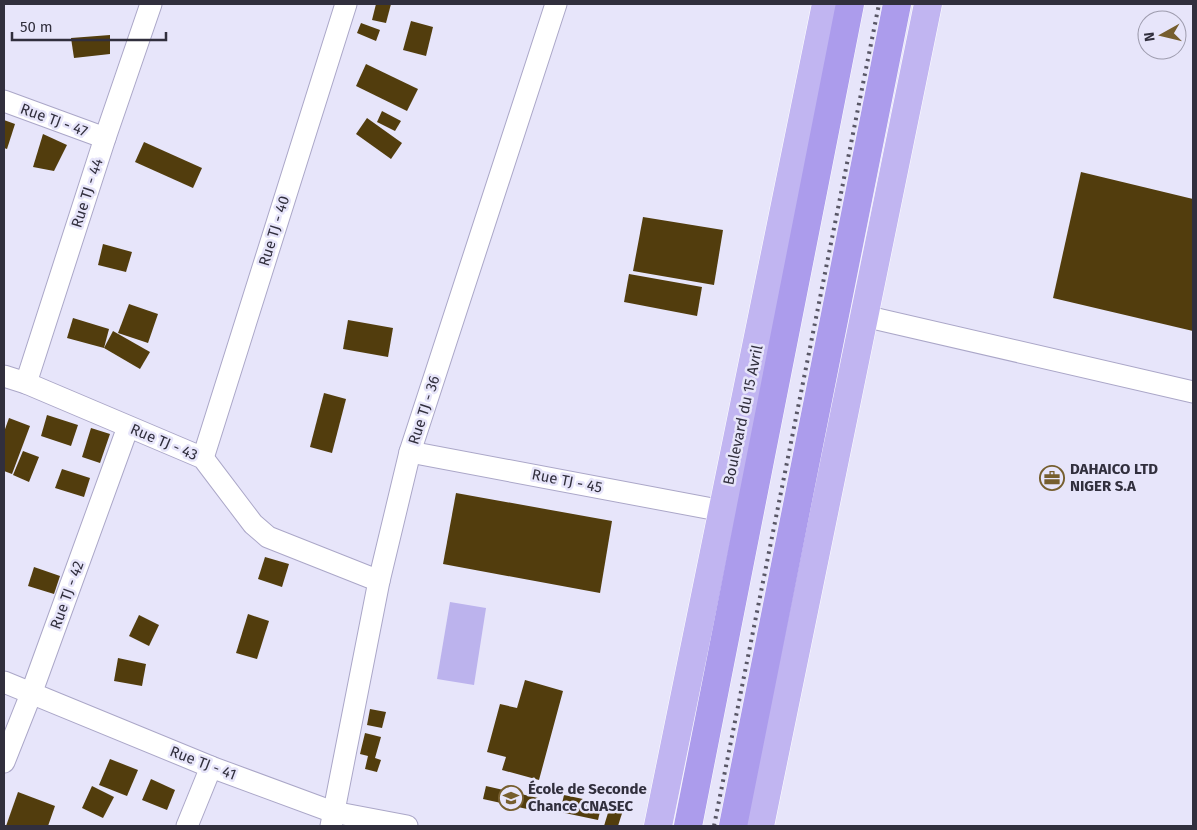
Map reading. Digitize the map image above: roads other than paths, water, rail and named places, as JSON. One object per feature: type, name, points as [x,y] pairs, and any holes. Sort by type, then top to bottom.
[{"type":"highway","name":"Boulevard du 15 Avril","points":[[688,826],[850,4]]},
{"type":"highway","points":[[733,826],[897,4]]},
{"type":"main road","name":"Boulevard du 15 Avril","points":[[658,826],[826,4]]},
{"type":"main road","points":[[760,826],[928,4]]},
{"type":"street","name":"Rue TJ - 44","points":[[26,383],[105,138],[151,4]]},
{"type":"street","name":"Rue TJ - 40","points":[[203,458],[346,4]]},
{"type":"street","name":"Rue TJ - 36","points":[[332,819],[379,581],[410,452],[556,4]]},
{"type":"street","name":"Rue TJ - 47","points":[[4,101],[105,138]]},
{"type":"street","points":[[864,316],[1193,392]]},
{"type":"street","name":"Rue TJ - 43","points":[[4,376],[26,383],[203,458],[253,524],[268,537],[379,581]]},
{"type":"street","name":"Rue TJ - 42","points":[[4,762],[31,694],[128,426]]},
{"type":"street","name":"Rue TJ - 45","points":[[410,452],[723,511]]},
{"type":"street","name":"Rue TJ - 41","points":[[4,682],[211,766],[332,819],[408,826]]},
{"type":"street","points":[[186,826],[211,766]]},
{"type":"railway","points":[[714,826],[879,4]]},
{"type":"place","name":"DAHAICO LTD NIGER S.A","points":[[1052,478]]},
{"type":"place","name":"École de Seconde Chance CNASEC","points":[[511,798]]}]
